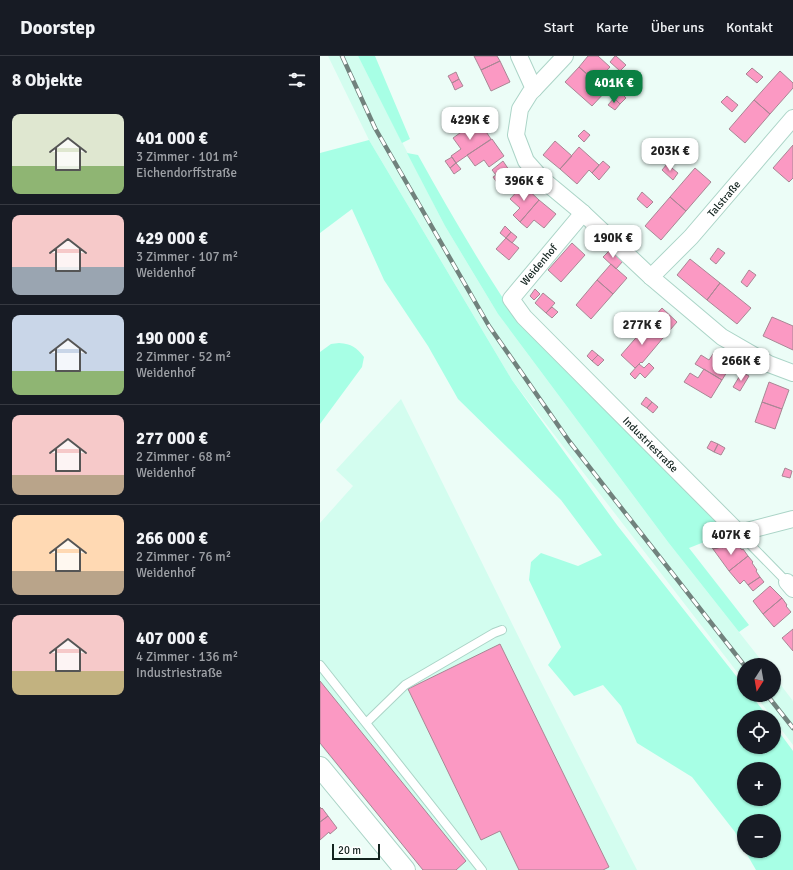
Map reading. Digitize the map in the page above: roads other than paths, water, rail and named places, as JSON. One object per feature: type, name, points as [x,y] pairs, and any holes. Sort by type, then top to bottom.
[{"type":"street","points":[[519,56],[534,89]]},
{"type":"street","points":[[565,56],[530,93],[520,109],[516,135],[526,161],[542,179],[583,213],[651,277],[722,337],[769,364],[793,373]]},
{"type":"street","name":"Talstraße","points":[[651,277],[691,236],[793,118]]},
{"type":"street","name":"Weidenhof","points":[[511,298],[583,213]]},
{"type":"street","name":"Industriestraße","points":[[511,298],[524,317],[739,533]]},
{"type":"street","points":[[739,533],[793,519]]},
{"type":"street","points":[[320,767],[404,870]]},
{"type":"lane","name":"Industriestraße","points":[[739,533],[790,585]]},
{"type":"lane","points":[[366,723],[405,685],[494,633],[502,630]]},
{"type":"lane","points":[[320,665],[482,870]]},
{"type":"railway","points":[[342,56],[375,128],[489,326],[569,441],[739,658]]},
{"type":"railway","points":[[773,702],[793,728]]}]
